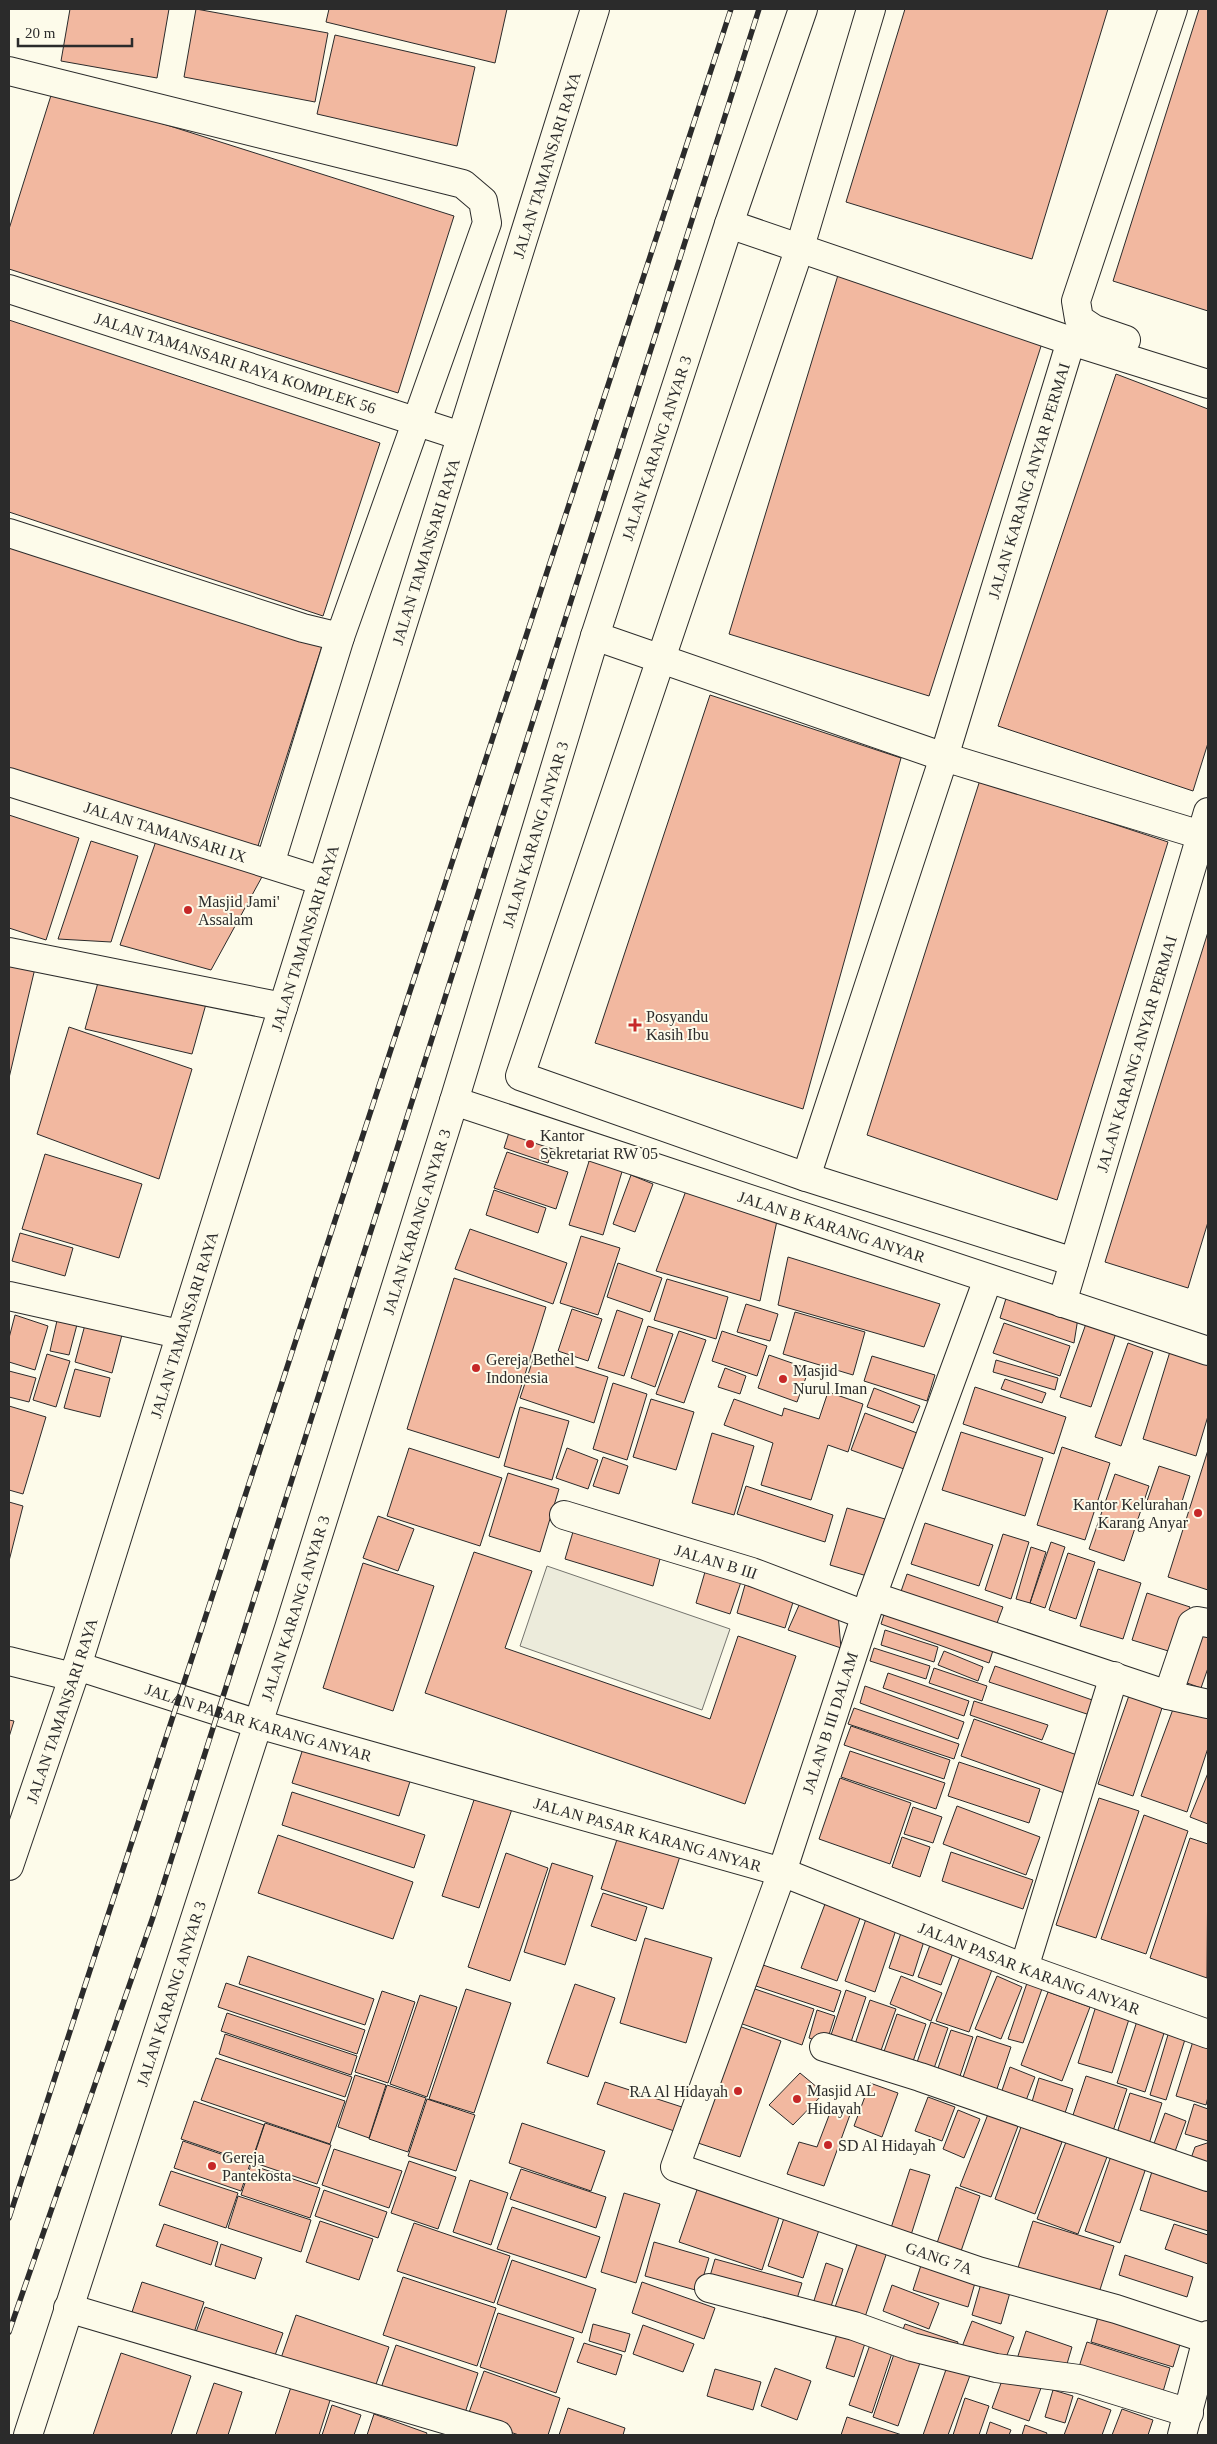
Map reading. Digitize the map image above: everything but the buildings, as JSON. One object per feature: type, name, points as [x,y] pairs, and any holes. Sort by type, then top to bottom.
[{"type":"street","name":"JALAN TAMANSARI RAYA","points":[[9,1866],[75,1672],[595,9]]},
{"type":"street","name":"JALAN KARANG ANYAR 3","points":[[28,2435],[258,1724],[454,1101],[595,636],[730,224],[803,9]]},
{"type":"street","points":[[872,9],[800,247],[520,1076],[806,1178],[1072,1268]]},
{"type":"street","points":[[1173,9],[1076,301],[1079,319],[1094,329],[1208,366]]},
{"type":"street","points":[[9,71],[463,184],[483,201],[486,223],[340,637],[270,864]]},
{"type":"street","points":[[730,224],[1071,341]]},
{"type":"street","name":"JALAN TAMANSARI RAYA KOMPLEK 56","points":[[9,289],[461,436]]},
{"type":"street","name":"JALAN KARANG ANYAR PERMAI","points":[[806,1178],[944,757],[1071,341],[1208,384]]},
{"type":"street","points":[[9,533],[303,628],[340,637]]},
{"type":"street","name":"JALAN KARANG ANYAR PERMAI","points":[[595,636],[944,757],[1205,824],[1062,1303]]},
{"type":"street","name":"JALAN TAMANSARI IX","points":[[9,782],[322,881]]},
{"type":"street","points":[[9,952],[283,1007]]},
{"type":"street","name":"JALAN B KARANG ANYAR","points":[[454,1101],[1208,1351]]},
{"type":"street","name":"JALAN B III DALAM","points":[[675,2167],[782,1872],[869,1606],[988,1278]]},
{"type":"street","points":[[9,1296],[180,1334]]},
{"type":"street","name":"JALAN B III","points":[[564,1515],[752,1572],[1114,1676],[1168,1695],[1208,1704]]},
{"type":"street","points":[[1168,1695],[1192,1624],[1198,1621],[1208,1623]]},
{"type":"street","name":"JALAN PASAR KARANG ANYAR","points":[[9,1661],[75,1672],[782,1872],[1024,1968],[1208,2034]]},
{"type":"street","points":[[1024,1968],[1114,1676]]},
{"type":"street","points":[[824,2047],[920,2077],[1208,2177]]},
{"type":"street","name":"GANG 7A","points":[[675,2167],[978,2271],[1116,2309],[1208,2337]]},
{"type":"street","points":[[709,2288],[854,2326],[912,2347],[987,2366],[1078,2379],[1186,2424],[1208,2337]]},
{"type":"street","points":[[68,2308],[498,2435]]},
{"type":"shaded area","points":[[547,1566],[730,1629],[702,1710],[520,1646]]},
{"type":"railway","points":[[9,2218],[731,9]]},
{"type":"railway","points":[[9,2332],[153,1917],[759,9]]},
{"type":"place","name":"Masjid Jami' Assalam","points":[[188,910]]},
{"type":"place","name":"Posyandu Kasih Ibu","points":[[635,1025]]},
{"type":"place","name":"Kantor Sekretariat RW 05","points":[[530,1144]]},
{"type":"place","name":"Gereja Bethel Indonesia","points":[[476,1368]]},
{"type":"place","name":"Masjid Nurul Iman","points":[[783,1379]]},
{"type":"place","name":"Kantor Kelurahan Karang Anyar","points":[[1198,1513]]},
{"type":"place","name":"RA Al Hidayah","points":[[738,2091]]},
{"type":"place","name":"Masjid AL Hidayah","points":[[797,2099]]},
{"type":"place","name":"SD Al Hidayah","points":[[828,2145]]},
{"type":"place","name":"Gereja Pantekosta","points":[[212,2166]]}]
